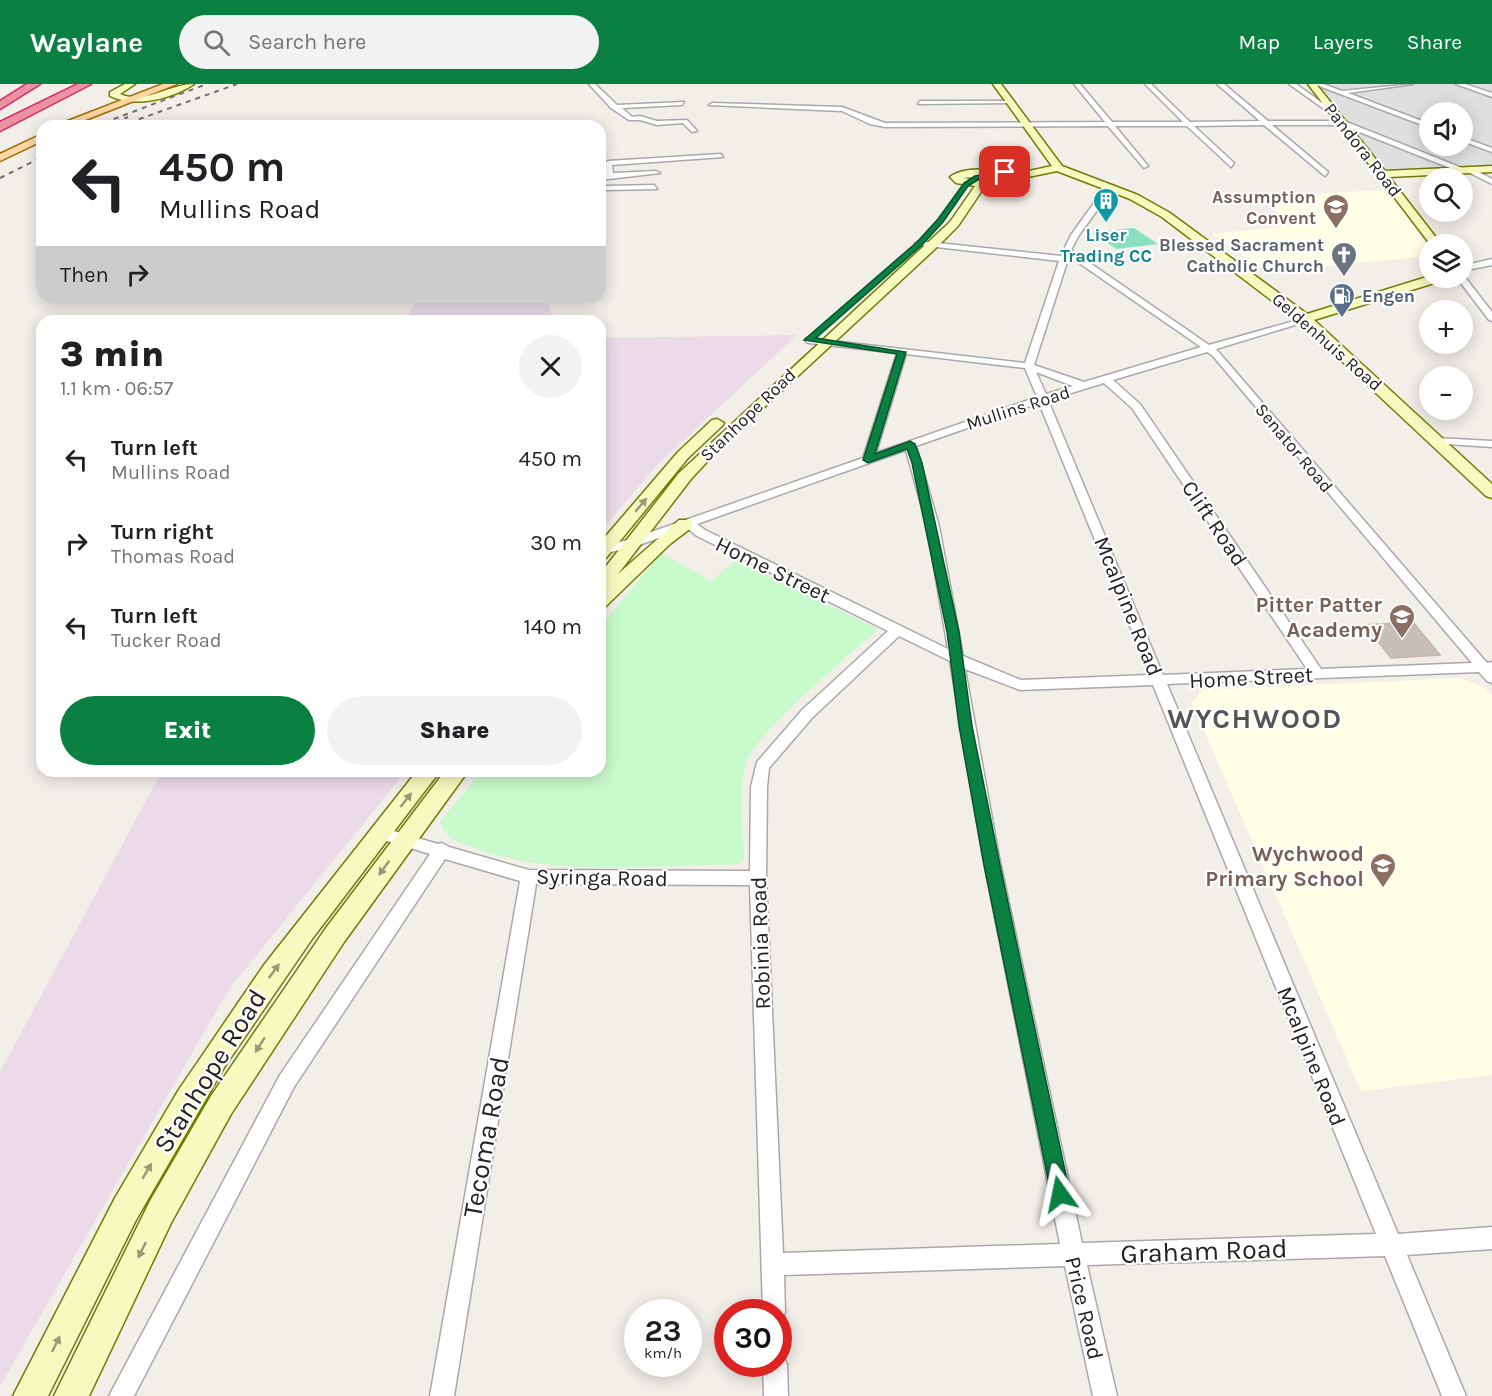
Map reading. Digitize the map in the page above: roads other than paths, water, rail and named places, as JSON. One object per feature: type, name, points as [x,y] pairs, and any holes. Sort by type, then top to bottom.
[{"type":"highway","points":[[0,106],[35,84]]},
{"type":"highway","points":[[0,111],[49,84]]},
{"type":"highway","points":[[0,122],[69,84]]},
{"type":"highway","points":[[0,127],[86,84]]},
{"type":"main road","points":[[95,112],[106,104],[113,94],[131,84]]},
{"type":"main road","points":[[75,120],[172,84]]},
{"type":"main road","points":[[113,94],[127,99],[145,99],[190,84]]},
{"type":"main road","points":[[997,84],[1016,114],[1015,117],[1024,125],[1052,167]]},
{"type":"main road","name":"Pandora Road","points":[[1312,84],[1428,234]]},
{"type":"main road","points":[[0,152],[36,137]]},
{"type":"main road","points":[[0,158],[36,138]]},
{"type":"main road","points":[[968,183],[977,177],[1052,167]]},
{"type":"main road","points":[[968,183],[983,184],[1052,167]]},
{"type":"main road","name":"Geldenhuis Road","points":[[1052,167],[1064,178],[1107,189]]},
{"type":"main road","name":"Geldenhuis Road","points":[[1052,167],[1149,205],[1172,219],[1305,319],[1492,493]]},
{"type":"main road","points":[[1473,170],[1492,169]]},
{"type":"main road","points":[[1382,174],[1419,172]]},
{"type":"main road","points":[[1020,175],[1064,178]]},
{"type":"main road","name":"Stanhope Road","points":[[947,223],[968,183]]},
{"type":"main road","name":"Stanhope Road","points":[[606,578],[712,448],[856,315],[983,184]]},
{"type":"main road","name":"Stanhope Road","points":[[805,343],[926,244]]},
{"type":"main road","name":"Mullins Road","points":[[1305,319],[1419,284]]},
{"type":"main road","points":[[841,312],[856,315]]},
{"type":"main road","name":"Stanhope Road","points":[[606,547],[683,455],[728,413]]},
{"type":"main road","points":[[606,596],[664,540],[687,523],[671,510],[667,501]]},
{"type":"main road","name":"Stanhope Road","points":[[71,1396],[152,1231],[220,1107],[298,988],[426,777]]},
{"type":"main road","name":"Stanhope Road","points":[[30,1396],[118,1221],[188,1100],[269,978],[392,836],[451,777]]},
{"type":"main road","points":[[188,1100],[220,1107]]},
{"type":"street","points":[[313,84],[322,84]]},
{"type":"street","points":[[592,84],[599,94],[610,100],[613,107],[631,119],[640,118],[657,123],[685,121],[694,131]]},
{"type":"street","points":[[1077,84],[1144,166]]},
{"type":"street","points":[[1148,84],[1231,165]]},
{"type":"street","points":[[1220,84],[1325,174]]},
{"type":"street","points":[[1292,84],[1336,115]]},
{"type":"street","points":[[1317,84],[1419,122]]},
{"type":"street","points":[[1321,95],[1410,84]]},
{"type":"street","points":[[1459,84],[1492,95]]},
{"type":"street","points":[[613,107],[682,103]]},
{"type":"street","points":[[920,103],[1009,103]]},
{"type":"street","points":[[712,105],[842,109],[854,111],[868,123],[878,124],[1344,124],[1462,168]]},
{"type":"street","points":[[1473,143],[1492,150]]},
{"type":"street","points":[[606,174],[611,170],[608,163],[721,156]]},
{"type":"street","points":[[606,177],[656,173]]},
{"type":"street","points":[[1473,173],[1492,182]]},
{"type":"street","points":[[607,188],[654,187]]},
{"type":"street","points":[[1029,366],[1065,255],[1107,189]]},
{"type":"street","points":[[926,244],[1065,255]]},
{"type":"street","name":"Senator Road","points":[[1065,255],[1208,347],[1486,667],[1492,678]]},
{"type":"street","points":[[1473,266],[1492,262]]},
{"type":"street","points":[[1469,288],[1492,318]]},
{"type":"street","name":"Mullins Road","points":[[606,551],[1043,398],[1305,319]]},
{"type":"street","points":[[805,343],[826,342],[1029,366],[1084,386],[1128,396]]},
{"type":"street","points":[[868,460],[902,352]]},
{"type":"street","name":"Mcalpine Road","points":[[1029,366],[1454,1396]]},
{"type":"street","name":"Clift Road","points":[[1106,379],[1128,396],[1317,674]]},
{"type":"street","points":[[1436,441],[1492,444]]},
{"type":"street","name":"Price Road","points":[[910,444],[936,548],[953,632],[955,657],[992,865],[1073,1255],[1105,1396]]},
{"type":"street","name":"Home Street","points":[[687,523],[701,533],[897,630],[1008,682],[1020,685],[1486,667]]},
{"type":"street","name":"Robinia Road","points":[[773,1299],[758,878],[759,787],[762,766],[807,714],[897,630]]},
{"type":"street","name":"Syringa Road","points":[[392,836],[442,849],[529,877],[758,878]]},
{"type":"street","points":[[121,1396],[287,1081],[442,849]]},
{"type":"street","name":"Tecoma Road","points":[[442,1396],[529,877]]},
{"type":"street","name":"Graham Road","points":[[772,1264],[1390,1245],[1492,1238]]},
{"type":"street","points":[[775,1377],[776,1396]]},
{"type":"railway","points":[[111,120],[207,84]]},
{"type":"railway","points":[[137,120],[237,84]]},
{"type":"railway","points":[[121,120],[128,117]]},
{"type":"railway","points":[[0,178],[36,160]]},
{"type":"place","name":"Liser Trading CC","points":[[1106,224]]},
{"type":"place","name":"Assumption Convent","points":[[1336,230]]},
{"type":"place","name":"Blessed Sacrament Catholic Church","points":[[1344,278]]},
{"type":"place","name":"Engen","points":[[1342,319]]},
{"type":"place","name":"Pitter Patter Academy","points":[[1402,640]]},
{"type":"place","name":"Wychwood Primary School","points":[[1383,889]]},
{"type":"district","name":"WYCHWOOD","points":[[1255,718]]}]
